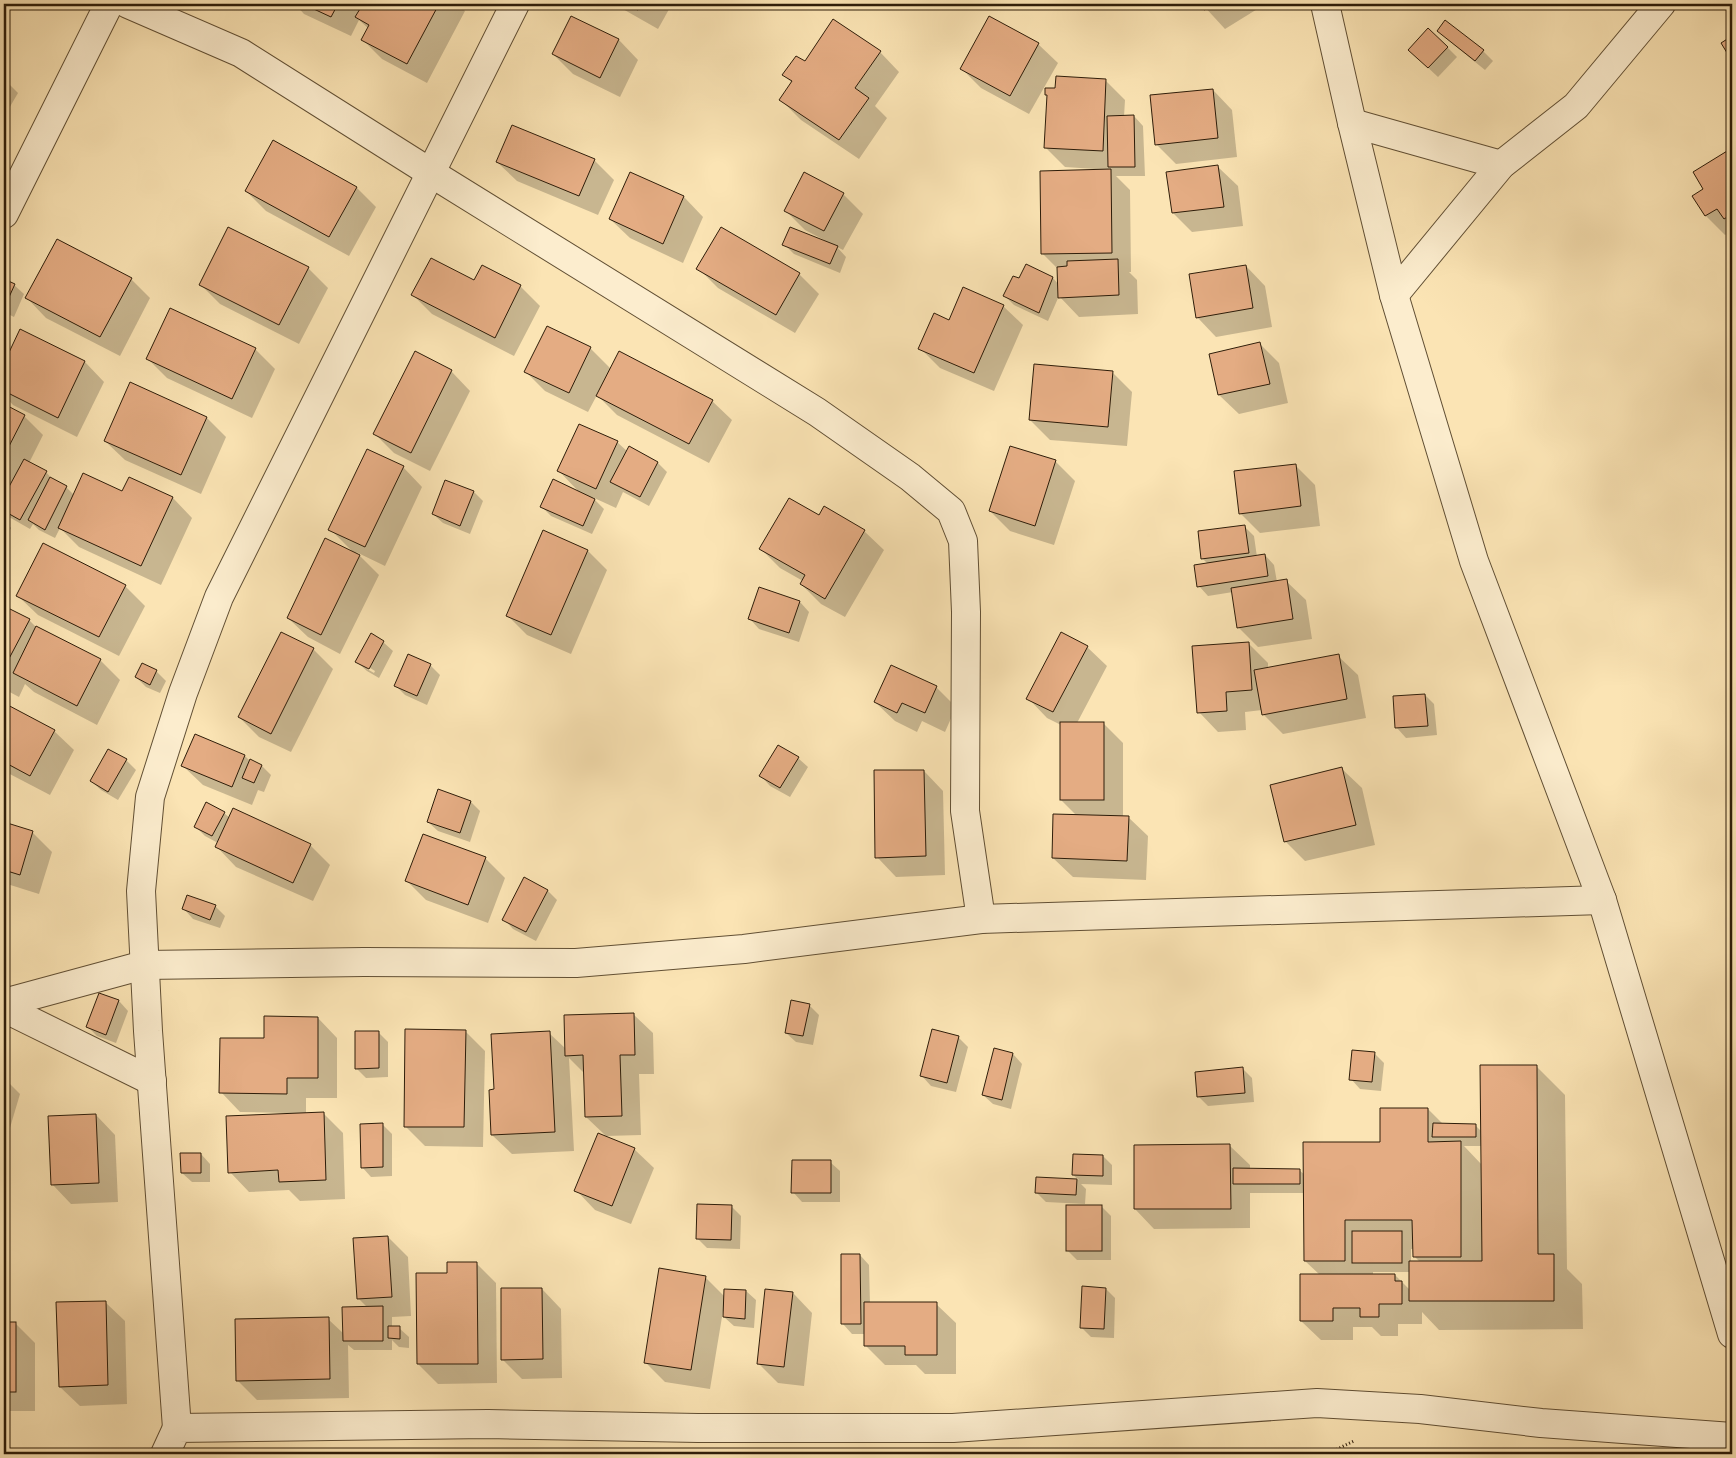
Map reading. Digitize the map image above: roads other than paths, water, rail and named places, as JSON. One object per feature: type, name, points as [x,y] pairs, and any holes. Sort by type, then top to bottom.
[{"type":"street","points":[[4,214],[109,4]]},
{"type":"street","points":[[128,4],[241,53],[817,412],[910,477],[951,512],[963,541],[966,612],[965,811],[981,919]]},
{"type":"street","points":[[166,1454],[177,1428],[144,965],[141,891],[150,797],[183,693],[219,597],[515,4]]},
{"type":"street","points":[[1325,4],[1394,295],[1474,560],[1602,900],[1732,1334]]},
{"type":"street","points":[[1394,295],[1501,165],[1576,106],[1661,4]]},
{"type":"street","points":[[1352,123],[1501,165]]},
{"type":"street","points":[[4,1003],[144,965],[364,962],[576,963],[744,949],[981,919],[1602,900]]},
{"type":"street","points":[[4,1008],[152,1081]]},
{"type":"street","points":[[177,1428],[488,1424],[698,1428],[953,1428],[1317,1403],[1420,1409],[1541,1423],[1732,1436]]}]
